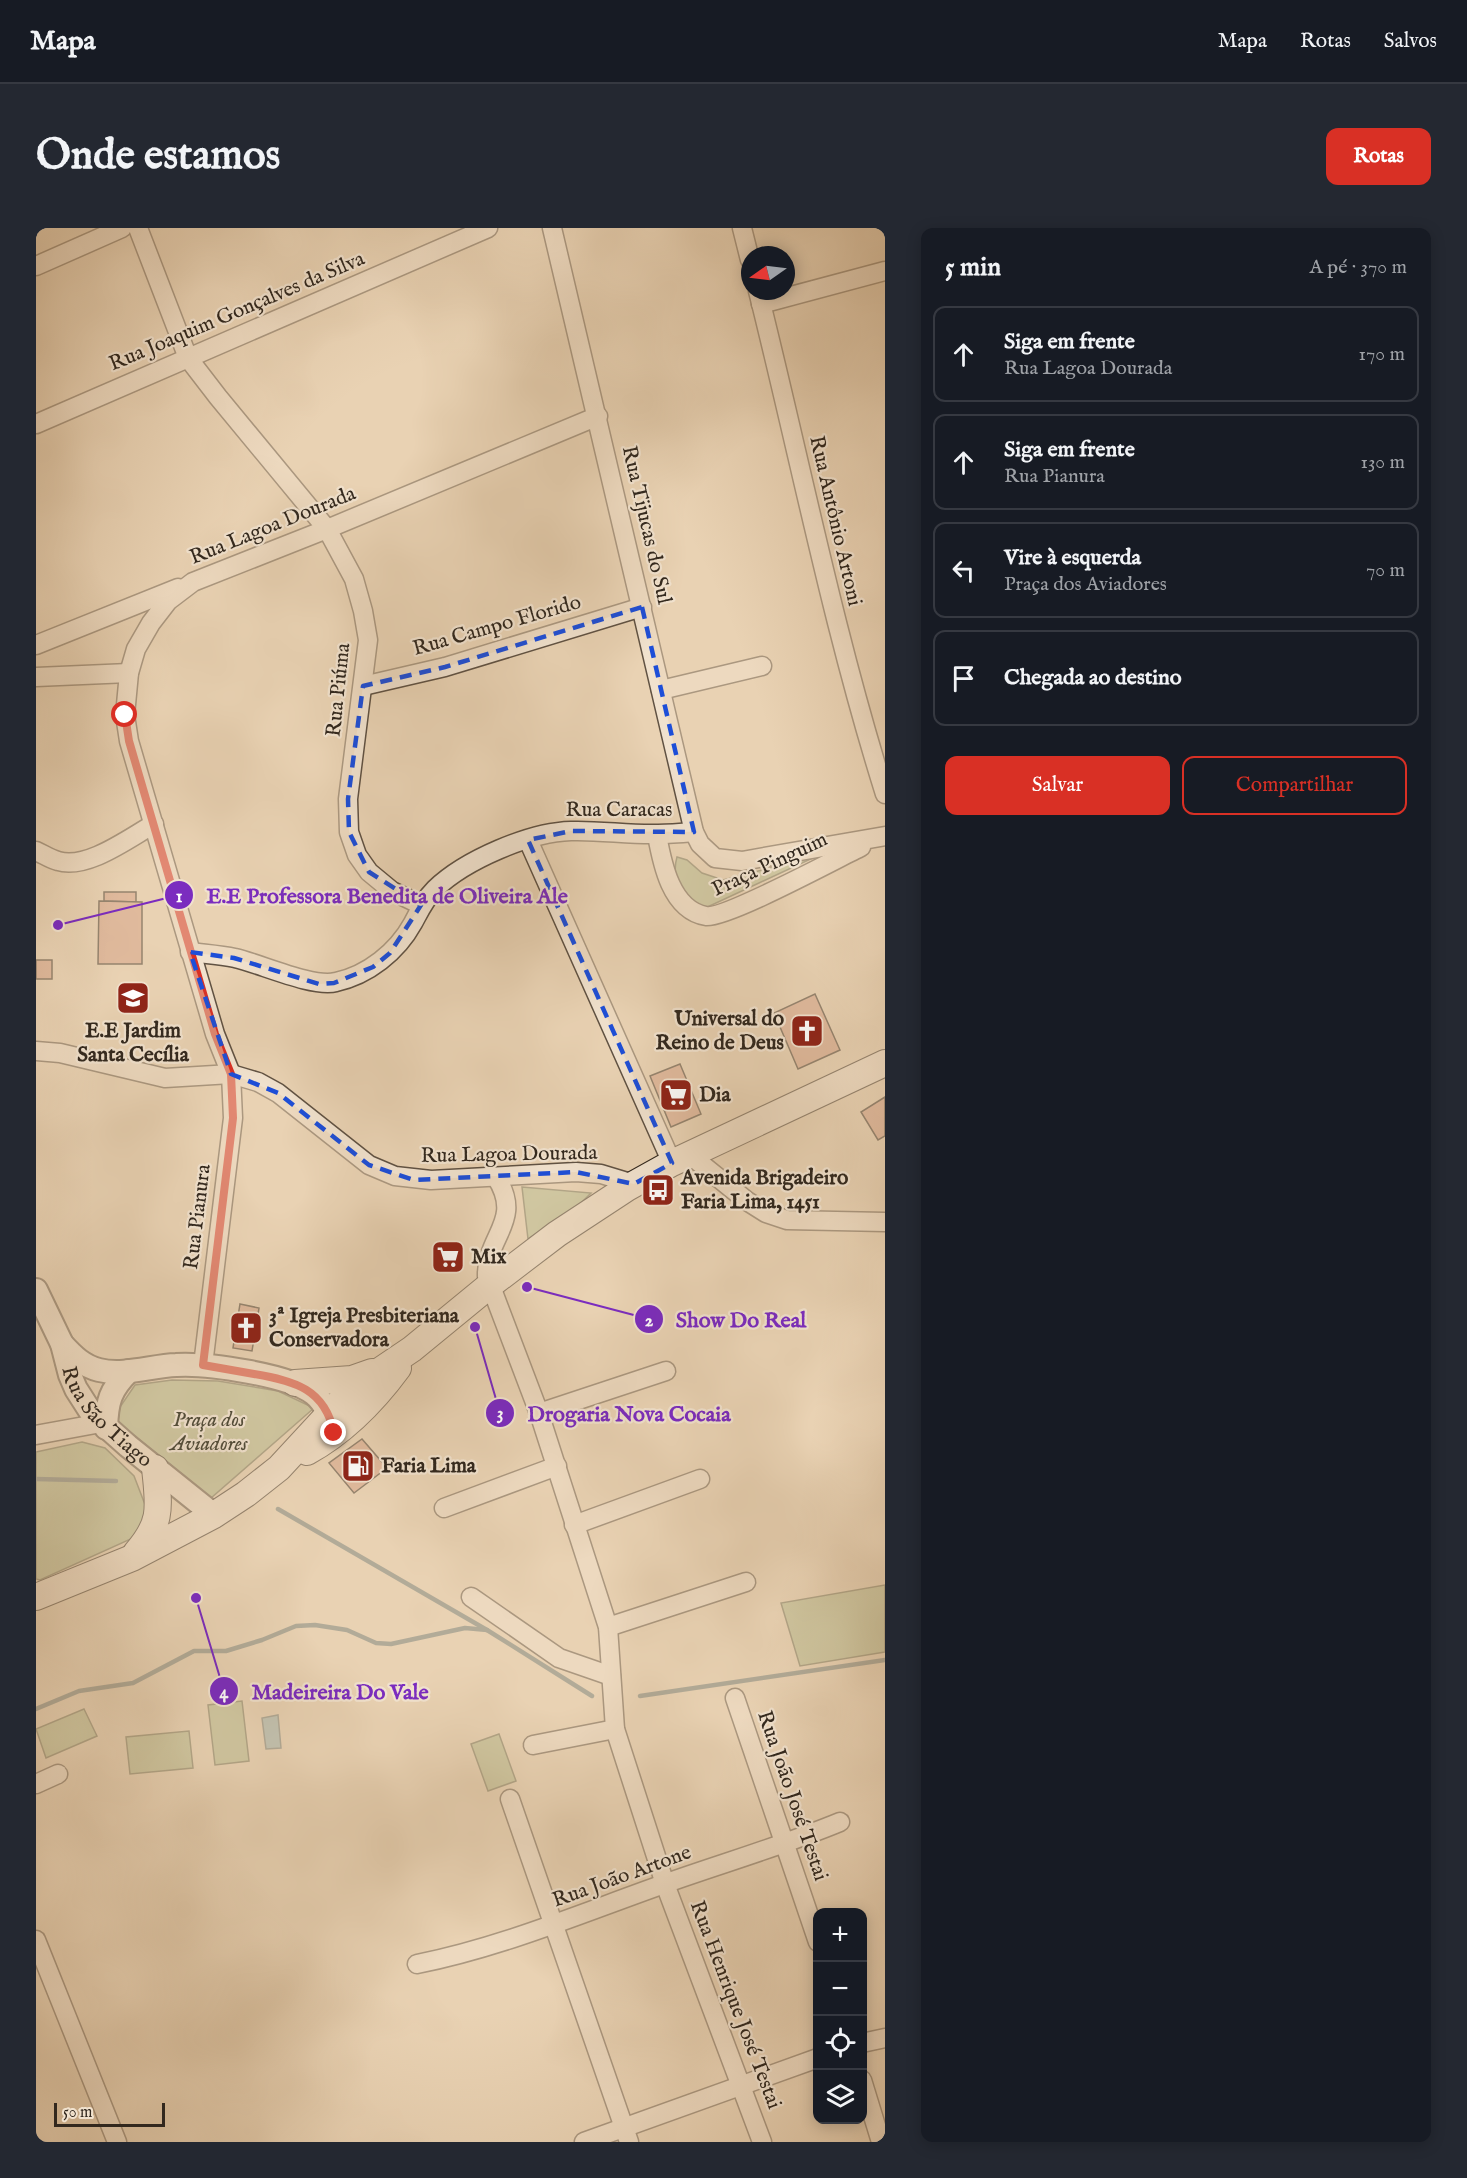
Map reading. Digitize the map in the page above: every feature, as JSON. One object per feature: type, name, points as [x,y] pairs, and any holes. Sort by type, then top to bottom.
[{"type":"main road","points":[[332,1424],[340,1402],[412,1349],[557,1234],[634,1184],[681,1159],[885,1063]]},
{"type":"main road","points":[[36,1597],[132,1558],[214,1515],[246,1494],[332,1424],[352,1420],[383,1389],[412,1349]]},
{"type":"main road","points":[[295,1383],[352,1379],[384,1368]]},
{"type":"main road","points":[[132,1558],[149,1538],[157,1522],[159,1502],[155,1468]]},
{"type":"street","points":[[36,266],[122,228]]},
{"type":"street","name":"Rua Piúma","points":[[138,228],[188,358],[327,529],[354,579],[368,640],[348,799],[349,832],[357,855],[369,872],[392,891],[421,905]]},
{"type":"street","name":"Rua Joaquim Gonçalves da Silva","points":[[36,424],[488,228]]},
{"type":"street","name":"Rua Tijucas do Sul","points":[[552,228],[694,832]]},
{"type":"street","points":[[742,228],[746,246]]},
{"type":"street","points":[[795,290],[885,271]]},
{"type":"street","name":"Rua Antônio Artoni","points":[[760,300],[828,591],[885,794]]},
{"type":"street","name":"Rua Lagoa Dourada","points":[[598,416],[193,582],[168,601],[151,622],[136,649],[129,673],[125,715],[129,741],[190,952],[215,1034],[231,1074],[258,1082],[279,1093],[369,1165],[395,1176],[431,1180],[576,1172],[601,1174],[634,1184]]},
{"type":"street","points":[[36,645],[193,582]]},
{"type":"street","name":"Rua Campo Florido","points":[[363,686],[445,667],[642,607]]},
{"type":"street","points":[[661,690],[762,666]]},
{"type":"street","points":[[36,677],[129,673]]},
{"type":"street","points":[[36,851],[59,862],[79,863],[91,859],[154,824]]},
{"type":"street","name":"Rua Caracas","points":[[190,952],[234,958],[319,984],[334,983],[373,967],[390,953],[413,923],[421,905],[436,889],[455,873],[482,858],[528,840],[571,831],[657,834],[694,832]]},
{"type":"street","points":[[694,832],[700,844],[715,858],[742,861],[881,837]]},
{"type":"street","name":"Praça Pinguim","points":[[657,834],[661,859],[677,895],[694,912],[712,916],[753,900],[881,837]]},
{"type":"street","points":[[528,840],[681,1159],[766,1213],[787,1220],[885,1222]]},
{"type":"street","points":[[36,1051],[60,1053],[165,1078],[231,1074]]},
{"type":"street","name":"Rua Pianura","points":[[203,1365],[233,1118],[231,1074]]},
{"type":"street","points":[[496,1177],[505,1191],[507,1203],[503,1227],[494,1244],[501,1261],[500,1278]]},
{"type":"street","name":"Rua Henrique José Testai","points":[[500,1278],[539,1413],[608,1627],[615,1729],[665,1884],[762,2142]]},
{"type":"street","name":"Rua São Tiago","points":[[37,1294],[62,1344],[76,1389],[84,1403],[103,1425],[214,1515]]},
{"type":"street","points":[[62,1344],[85,1365],[99,1370],[129,1371],[178,1365],[203,1365],[295,1383],[314,1394],[332,1424]]},
{"type":"street","points":[[36,1435],[103,1425],[110,1395],[117,1383],[129,1371]]},
{"type":"street","points":[[539,1413],[666,1371]]},
{"type":"street","points":[[444,1508],[557,1466]]},
{"type":"street","points":[[574,1525],[700,1479]]},
{"type":"street","points":[[608,1627],[746,1582]]},
{"type":"street","points":[[471,1597],[559,1658],[611,1676]]},
{"type":"street","name":"Rua João José Testai","points":[[735,1698],[813,1928]]},
{"type":"street","points":[[533,1745],[615,1729]]},
{"type":"street","points":[[36,1784],[58,1774]]},
{"type":"street","points":[[510,1799],[626,2134]]},
{"type":"street","name":"Rua João Artone","points":[[417,1964],[453,1957],[555,1925],[665,1884],[784,1845],[840,1822]]},
{"type":"street","points":[[36,1940],[117,2142]]},
{"type":"street","points":[[867,2042],[885,2038]]},
{"type":"street","points":[[584,2142],[626,2134],[741,2084],[813,2060]]},
{"type":"street","points":[[867,2097],[880,2142]]},
{"type":"highlighted area","points":[[642,607],[694,832],[571,831],[528,840],[672,1163],[634,1184],[576,1172],[414,1180],[369,1165],[278,1093],[231,1074],[190,952],[234,958],[319,984],[334,983],[373,967],[390,953],[421,905],[369,872],[349,832],[348,799],[363,686],[445,667]]},
{"type":"green space","points":[[817,856],[701,910],[680,887],[675,866],[677,857],[687,860],[702,873],[723,880]]},
{"type":"green space","points":[[522,1187],[591,1193],[578,1206],[528,1239]]},
{"type":"green space","name":"Praça dos Aviadores","points":[[172,1380],[218,1381],[278,1391],[314,1408],[211,1498],[118,1422],[120,1407],[135,1385]]},
{"type":"green space","points":[[82,1442],[105,1448],[134,1476],[149,1515],[133,1538],[40,1580],[36,1579],[36,1452]]},
{"type":"green space","points":[[885,1585],[885,1652],[800,1666],[781,1603]]},
{"type":"green space","points":[[242,1701],[249,1761],[215,1765],[208,1705]]},
{"type":"green space","points":[[84,1709],[97,1736],[46,1758],[36,1729]]},
{"type":"green space","points":[[189,1731],[193,1768],[130,1774],[126,1737]]},
{"type":"green space","points":[[499,1734],[516,1781],[488,1791],[471,1744]]},
{"type":"water","points":[[278,1715],[281,1748],[266,1749],[262,1718]]},
{"type":"building","points":[[104,892],[136,892],[136,902],[104,901]]},
{"type":"building","points":[[99,901],[142,902],[142,964],[98,964]]},
{"type":"building","points":[[36,960],[52,960],[52,979],[36,979]]},
{"type":"building","name":"Universal do Reino de Deus","points":[[815,994],[840,1050],[798,1069],[774,1013]]},
{"type":"building","name":"Dia","points":[[680,1064],[701,1114],[671,1127],[650,1076]]},
{"type":"building","points":[[885,1097],[885,1136],[878,1140],[861,1112]]},
{"type":"building","name":"3ª Igreja Presbiteriana Conservadora","points":[[240,1304],[259,1308],[252,1351],[233,1348]]},
{"type":"building","name":"Faria Lima","points":[[362,1439],[387,1468],[354,1493],[329,1463]]},
{"type":"waterway","points":[[36,1479],[116,1481]]},
{"type":"waterway","points":[[278,1509],[487,1630],[592,1696]]},
{"type":"waterway","points":[[36,1709],[79,1691],[133,1683],[194,1651],[226,1651],[296,1626],[315,1625],[347,1630],[376,1643],[391,1644],[465,1628],[487,1630]]},
{"type":"waterway","points":[[640,1696],[885,1660]]},
{"type":"place","name":"E.E Professora Benedita de Oliveira Ale","points":[[58,925]]},
{"type":"place","name":"E.E Jardim Santa Cecília","points":[[133,998]]},
{"type":"place","name":"Universal do Reino de Deus","points":[[807,1031]]},
{"type":"place","name":"Dia","points":[[676,1095]]},
{"type":"place","name":"Avenida Brigadeiro Faria Lima, 1451","points":[[658,1190]]},
{"type":"place","name":"Mix","points":[[448,1257]]},
{"type":"place","name":"Show Do Real","points":[[527,1287]]},
{"type":"place","name":"Drogaria Nova Cocaia","points":[[475,1327]]},
{"type":"place","name":"3ª Igreja Presbiteriana Conservadora","points":[[246,1328]]},
{"type":"place","name":"Faria Lima","points":[[358,1466]]},
{"type":"place","name":"Madeireira Do Vale","points":[[196,1598]]},
{"type":"route","points":[[125,715],[129,741],[190,952],[215,1034],[231,1074],[233,1118],[203,1365],[295,1383],[314,1394],[322,1404],[332,1423],[334,1433]]}]
